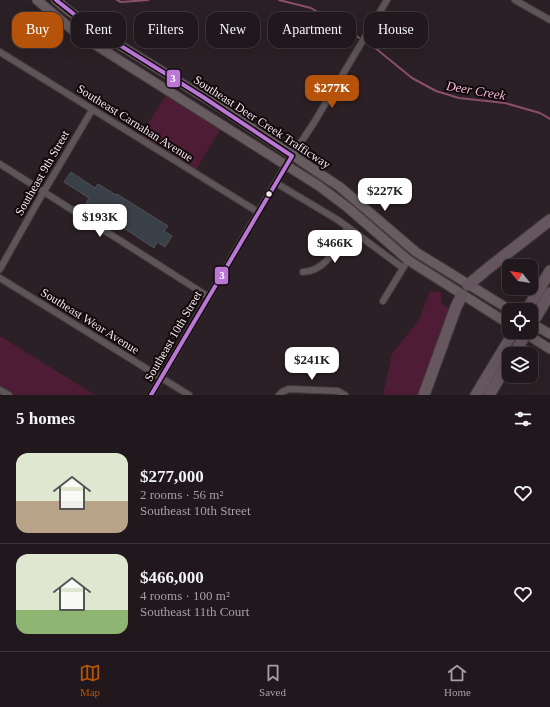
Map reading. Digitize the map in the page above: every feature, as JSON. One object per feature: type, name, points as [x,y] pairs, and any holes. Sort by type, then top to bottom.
[{"type":"highway","points":[[468,285],[550,220]]},
{"type":"highway","points":[[535,303],[550,271]]},
{"type":"highway","points":[[538,303],[550,293]]},
{"type":"highway","points":[[424,395],[456,307],[462,295]]},
{"type":"highway","points":[[514,347],[521,339]]},
{"type":"highway","points":[[476,395],[502,362]]},
{"type":"highway","points":[[489,395],[502,374]]},
{"type":"street","name":"Southeast Deer Creek Trafficway","points":[[37,0],[51,13],[82,36],[286,164],[334,197],[405,264],[462,295],[502,320]]},
{"type":"street","name":"Southeast Deer Creek Trafficway","points":[[56,0],[102,34],[223,109],[344,190],[416,252],[502,305]]},
{"type":"street","name":"Southeast 10th Street","points":[[152,395],[286,164],[315,121],[387,0]]},
{"type":"street","points":[[515,0],[550,20]]},
{"type":"street","name":"Southeast Carnahan Avenue","points":[[0,52],[258,212]]},
{"type":"street","name":"Southeast 9th Street","points":[[0,269],[92,110]]},
{"type":"street","points":[[0,164],[209,297]]},
{"type":"street","points":[[276,183],[405,264],[383,301]]},
{"type":"street","points":[[303,272],[316,270],[324,265],[348,227]]},
{"type":"street","name":"Southeast Wear Avenue","points":[[0,278],[189,395]]},
{"type":"street","points":[[462,295],[468,285]]},
{"type":"street","points":[[538,328],[550,334]]},
{"type":"street","points":[[535,339],[550,348]]},
{"type":"street","points":[[279,395],[289,389],[338,391],[345,395]]},
{"type":"street","points":[[0,390],[9,395]]},
{"type":"shaded area","points":[[166,95],[221,128],[195,171],[140,137]]},
{"type":"shaded area","points":[[430,291],[441,292],[441,303],[450,309],[419,395],[383,395],[392,354],[420,318]]},
{"type":"shaded area","points":[[0,336],[95,395],[13,395],[0,387]]},
{"type":"building","points":[[71,172],[95,188],[98,184],[116,195],[117,194],[168,226],[164,231],[172,236],[165,247],[157,242],[154,248],[86,203],[89,198],[64,182]]},
{"type":"waterway","name":"Deer Creek","points":[[117,0],[121,2],[148,0]]},
{"type":"waterway","name":"Deer Creek","points":[[279,0],[311,8],[374,47],[412,78],[436,91],[459,98],[505,103],[540,113],[550,119]]},
{"type":"transit line","name":"3","points":[[56,0],[89,26],[203,97],[292,156]]},
{"type":"transit line","name":"3","points":[[151,395],[292,156]]}]
